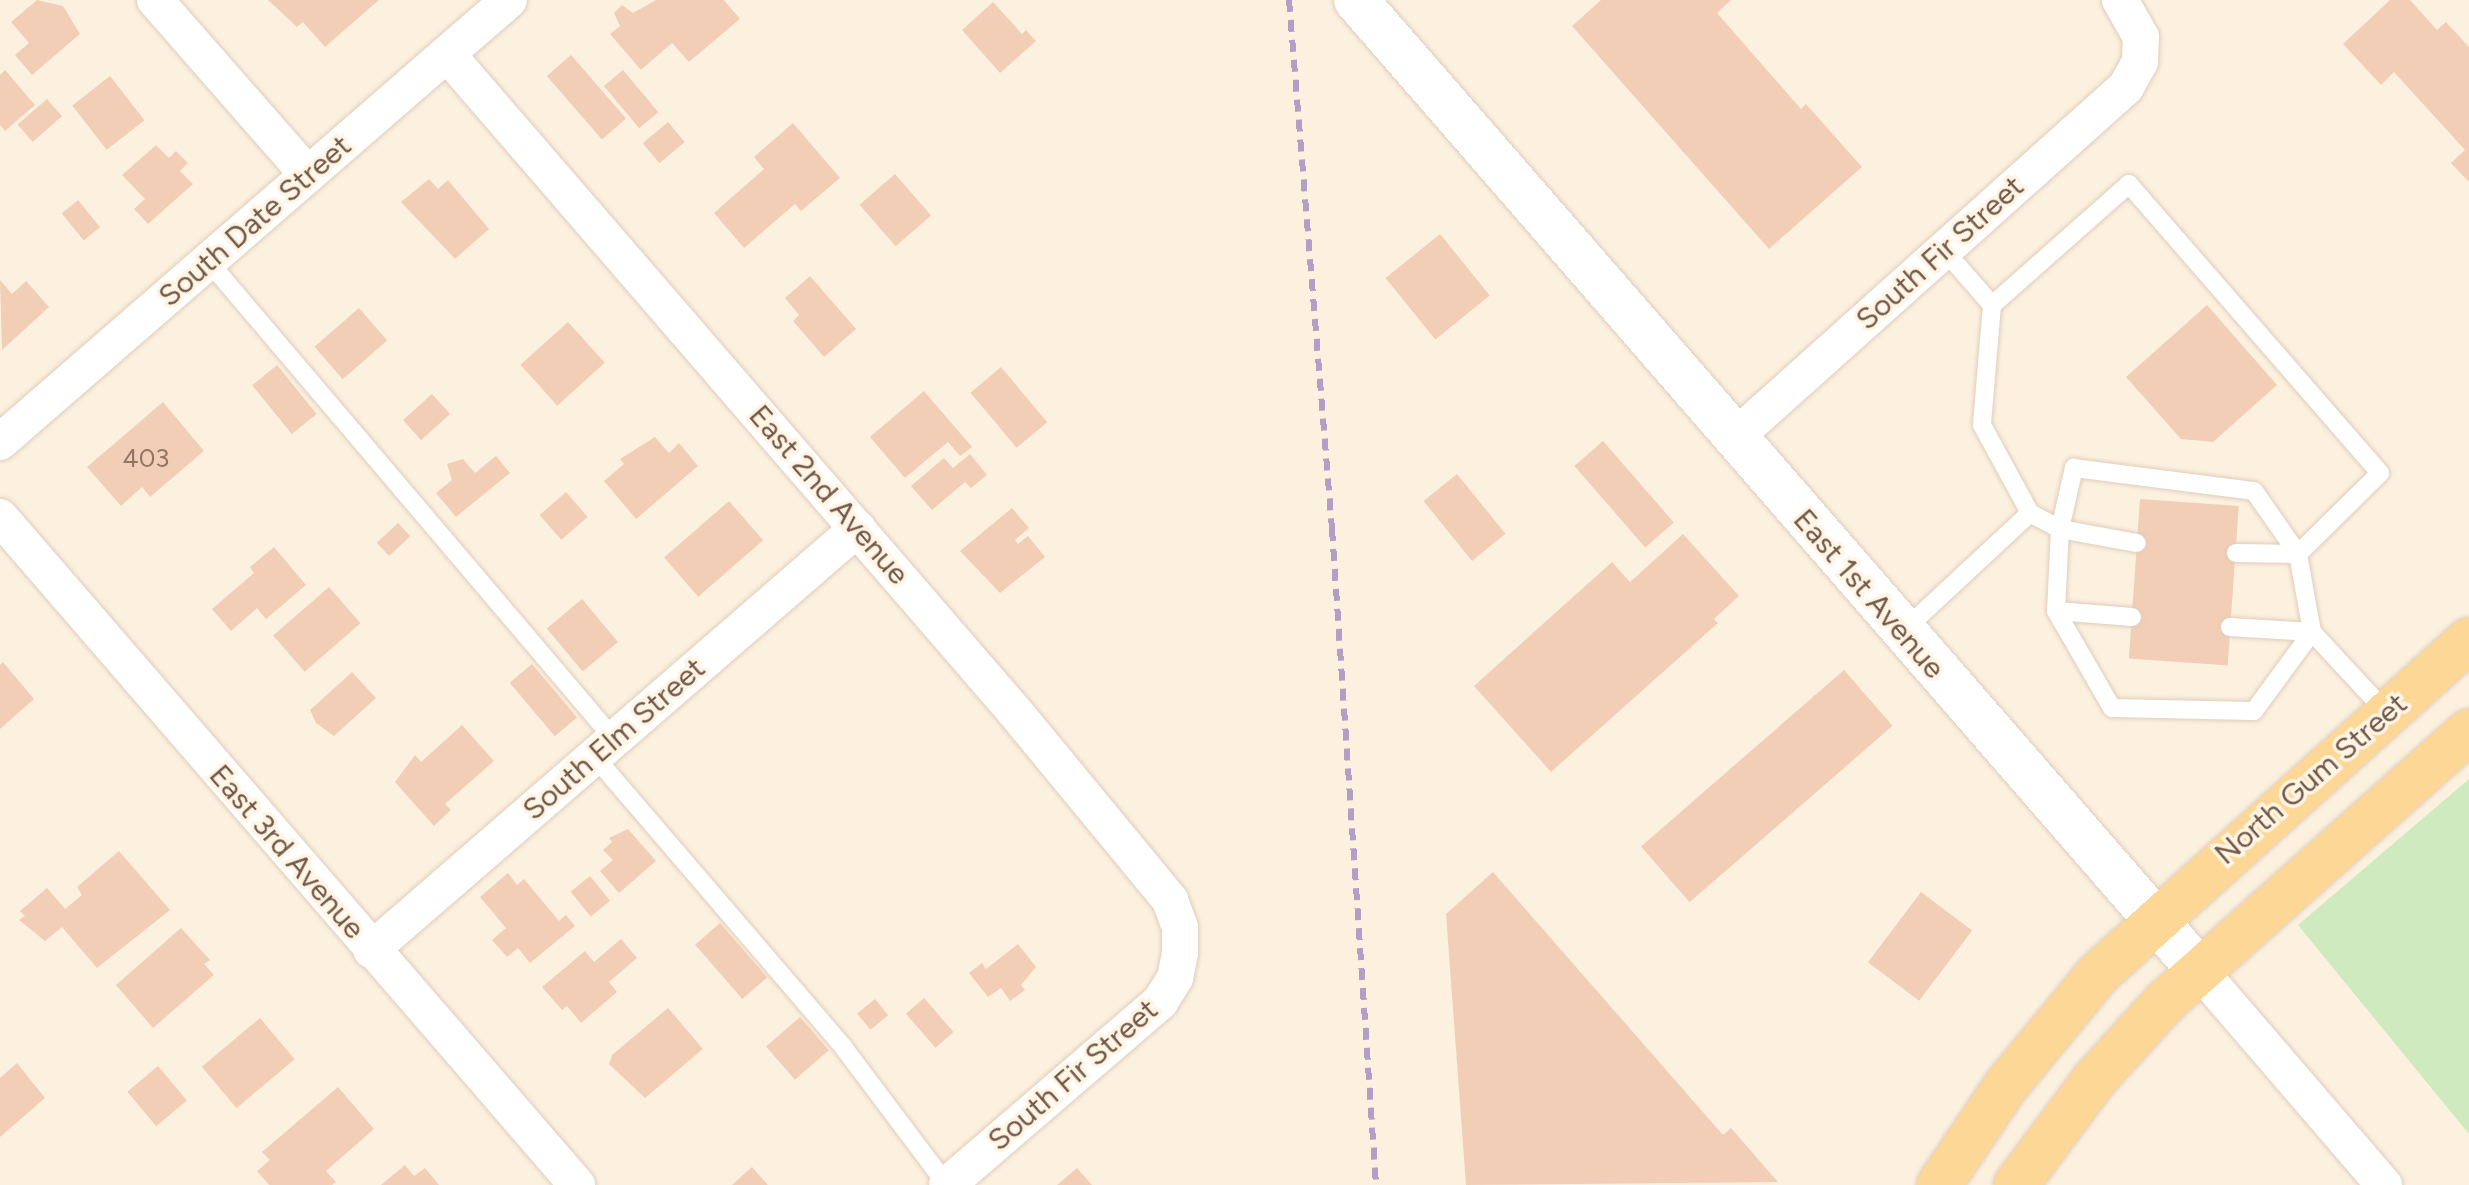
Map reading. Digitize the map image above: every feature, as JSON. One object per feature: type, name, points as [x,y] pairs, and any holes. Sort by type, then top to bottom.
[{"type":"main road","name":"East 1st Avenue","points":[[1356,0],[1733,439],[2199,970]]},
{"type":"main road","name":"North Gum Street","points":[[1939,1185],[2050,1030],[2154,918],[2469,640]]},
{"type":"main road","points":[[2016,1185],[2104,1068],[2199,970],[2469,731]]},
{"type":"street","points":[[155,0],[308,175]]},
{"type":"street","name":"South Date Street","points":[[0,442],[509,0]]},
{"type":"street","name":"South Fir Street","points":[[1733,439],[2126,87],[2140,62],[2141,37],[2120,0]]},
{"type":"street","name":"East 2nd Avenue","points":[[447,54],[858,528],[1170,900],[1180,927],[1180,953]]},
{"type":"street","name":"East 3rd Avenue","points":[[0,517],[577,1185]]},
{"type":"street","name":"South Elm Street","points":[[371,950],[858,528]]},
{"type":"street","name":"South Fir Street","points":[[947,1185],[1160,1002],[1175,978],[1180,953]]},
{"type":"street","name":"East 1st Avenue","points":[[2199,970],[2384,1185]]},
{"type":"lane","points":[[2137,543],[2060,529],[2030,513],[1982,425],[1992,305],[2129,184],[2380,473],[2298,554],[2236,553]]},
{"type":"lane","points":[[1943,249],[1992,305]]},
{"type":"lane","points":[[209,262],[844,1048],[947,1185]]},
{"type":"lane","points":[[2312,632],[2254,711],[2112,708],[2056,611],[2060,529],[2074,468],[2254,491],[2298,554],[2312,632],[2386,712]]},
{"type":"lane","points":[[1903,632],[2030,513]]},
{"type":"lane","points":[[2056,611],[2132,617]]},
{"type":"lane","points":[[2230,627],[2312,632]]},
{"type":"green space","points":[[2469,779],[2469,1134],[2298,925]]},
{"type":"building","points":[[37,0],[63,6],[80,34],[32,75],[15,55],[29,43],[11,22]]},
{"type":"building","points":[[268,0],[379,0],[325,47],[303,22],[297,27]]},
{"type":"building","points":[[656,0],[724,0],[740,19],[689,62],[672,43],[641,70],[610,34],[620,26],[614,13],[622,5],[633,13]]},
{"type":"building","points":[[1601,0],[1731,0],[1717,13],[1801,109],[1806,104],[1862,167],[1769,249],[1572,26]]},
{"type":"building","points":[[2390,0],[2410,0],[2437,30],[2446,22],[2469,47],[2469,182],[2451,163],[2465,150],[2394,72],[2381,85],[2343,44]]},
{"type":"building","points":[[993,2],[1022,34],[1026,30],[1036,41],[1000,73],[962,30]]},
{"type":"building","points":[[571,55],[626,118],[602,139],[547,76]]},
{"type":"building","points":[[5,70],[35,105],[5,131],[0,125],[0,75]]},
{"type":"building","points":[[623,70],[658,112],[639,128],[604,86]]},
{"type":"building","points":[[110,76],[144,120],[107,150],[72,106]]},
{"type":"building","points":[[47,99],[62,116],[33,142],[18,125]]},
{"type":"building","points":[[668,122],[685,142],[659,163],[643,143]]},
{"type":"building","points":[[793,123],[840,178],[801,211],[795,204],[744,248],[714,213],[764,169],[754,157]]},
{"type":"building","points":[[156,145],[169,158],[176,151],[188,163],[180,171],[193,184],[148,224],[134,209],[145,199],[122,175]]},
{"type":"building","points":[[895,174],[931,216],[896,246],[860,205]]},
{"type":"building","points":[[429,179],[438,189],[448,180],[489,229],[455,259],[401,202]]},
{"type":"building","points":[[78,200],[100,227],[84,240],[62,213]]},
{"type":"building","points":[[1440,234],[1490,295],[1435,339],[1386,278]]},
{"type":"building","points":[[810,276],[856,329],[824,357],[793,321],[799,315],[785,298]]},
{"type":"building","points":[[0,280],[12,294],[26,281],[49,307],[2,350]]},
{"type":"building","points":[[2207,305],[2277,385],[2213,442],[2181,439],[2126,377]]},
{"type":"building","points":[[359,308],[387,340],[343,379],[314,347]]},
{"type":"building","points":[[568,322],[605,363],[557,406],[520,365]]},
{"type":"building","points":[[277,365],[317,414],[292,434],[252,385]]},
{"type":"building","points":[[1001,367],[1047,422],[1017,448],[970,393]]},
{"type":"building","points":[[924,391],[972,447],[960,456],[948,442],[905,478],[870,437]]},
{"type":"building","points":[[432,394],[450,414],[421,440],[403,420]]},
{"type":"building","points":[[163,402],[204,451],[150,497],[142,487],[121,506],[87,467]]},
{"type":"building","points":[[655,437],[669,453],[679,443],[698,466],[636,519],[604,481],[624,464],[620,459]]},
{"type":"building","points":[[1603,441],[1674,523],[1645,547],[1574,466]]},
{"type":"building","points":[[970,454],[987,475],[971,488],[965,482],[932,510],[911,486],[944,458],[953,468]]},
{"type":"building","points":[[496,456],[510,473],[456,517],[436,493],[452,480],[447,464],[463,459],[475,473]]},
{"type":"building","points":[[1457,474],[1505,534],[1472,561],[1424,501]]},
{"type":"building","points":[[566,492],[588,517],[561,540],[540,515]]},
{"type":"building","points":[[2140,499],[2239,506],[2228,666],[2129,659]]},
{"type":"building","points":[[729,501],[763,540],[698,597],[664,557]]},
{"type":"building","points":[[1012,508],[1029,528],[1015,540],[1018,544],[1028,536],[1045,557],[1000,593],[960,551]]},
{"type":"building","points":[[398,523],[410,536],[389,556],[377,543]]},
{"type":"building","points":[[1683,534],[1739,596],[1714,619],[1718,623],[1551,772],[1474,686],[1612,562],[1630,582]]},
{"type":"building","points":[[274,547],[306,585],[266,619],[257,608],[231,631],[212,609],[254,573],[250,567]]},
{"type":"building","points":[[329,587],[360,623],[305,672],[273,636]]},
{"type":"building","points":[[582,599],[618,642],[583,671],[547,629]]},
{"type":"building","points":[[3,662],[34,699],[0,729],[0,665]]},
{"type":"building","points":[[532,664],[577,718],[555,736],[510,683]]},
{"type":"building","points":[[1844,670],[1893,726],[1690,902],[1641,846]]},
{"type":"building","points":[[352,672],[376,698],[334,736],[316,723],[310,710]]},
{"type":"building","points":[[462,725],[494,761],[445,804],[451,810],[434,826],[395,782],[415,755],[421,762]]},
{"type":"building","points":[[628,829],[656,861],[619,893],[600,871],[613,860],[603,850],[612,842],[609,838]]},
{"type":"building","points":[[119,851],[170,910],[97,968],[62,927],[45,941],[19,920],[25,916],[20,911],[47,888],[65,909],[82,895],[77,887]]},
{"type":"building","points":[[1493,872],[1723,1135],[1731,1128],[1778,1182],[1466,1185],[1446,914]]},
{"type":"building","points":[[508,873],[517,885],[524,879],[559,921],[566,915],[575,926],[530,963],[518,948],[507,957],[492,940],[506,928],[480,897]]},
{"type":"building","points":[[590,876],[610,901],[591,917],[571,892]]},
{"type":"building","points":[[1921,892],[1972,931],[1919,1001],[1868,962]]},
{"type":"building","points":[[720,923],[767,977],[742,999],[695,945]]},
{"type":"building","points":[[181,928],[210,960],[204,964],[214,975],[153,1028],[116,985]]},
{"type":"building","points":[[621,939],[637,958],[609,982],[617,992],[581,1023],[567,1006],[562,1010],[542,987],[585,951],[594,962]]},
{"type":"building","points":[[1018,944],[1036,967],[1021,985],[1025,990],[1010,1001],[1001,988],[988,997],[969,973],[982,963],[986,969]]},
{"type":"building","points":[[924,998],[954,1032],[935,1048],[906,1014]]},
{"type":"building","points":[[875,999],[888,1015],[870,1030],[857,1013]]},
{"type":"building","points":[[668,1008],[703,1049],[645,1098],[609,1064],[612,1055]]},
{"type":"building","points":[[800,1017],[829,1050],[795,1080],[766,1047]]},
{"type":"building","points":[[260,1018],[295,1059],[236,1108],[202,1067]]},
{"type":"building","points":[[17,1063],[45,1098],[0,1137],[0,1078]]},
{"type":"building","points":[[158,1066],[187,1100],[156,1126],[127,1092]]},
{"type":"building","points":[[338,1087],[374,1129],[326,1171],[336,1182],[332,1185],[269,1185],[257,1171],[270,1160],[262,1152]]},
{"type":"building","points":[[405,1165],[414,1176],[425,1168],[439,1185],[381,1185]]},
{"type":"building","points":[[752,1167],[768,1185],[732,1185]]},
{"type":"building","points":[[1077,1168],[1092,1185],[1057,1185]]},
{"type":"railway","points":[[1289,0],[1332,529],[1376,1185]]}]
